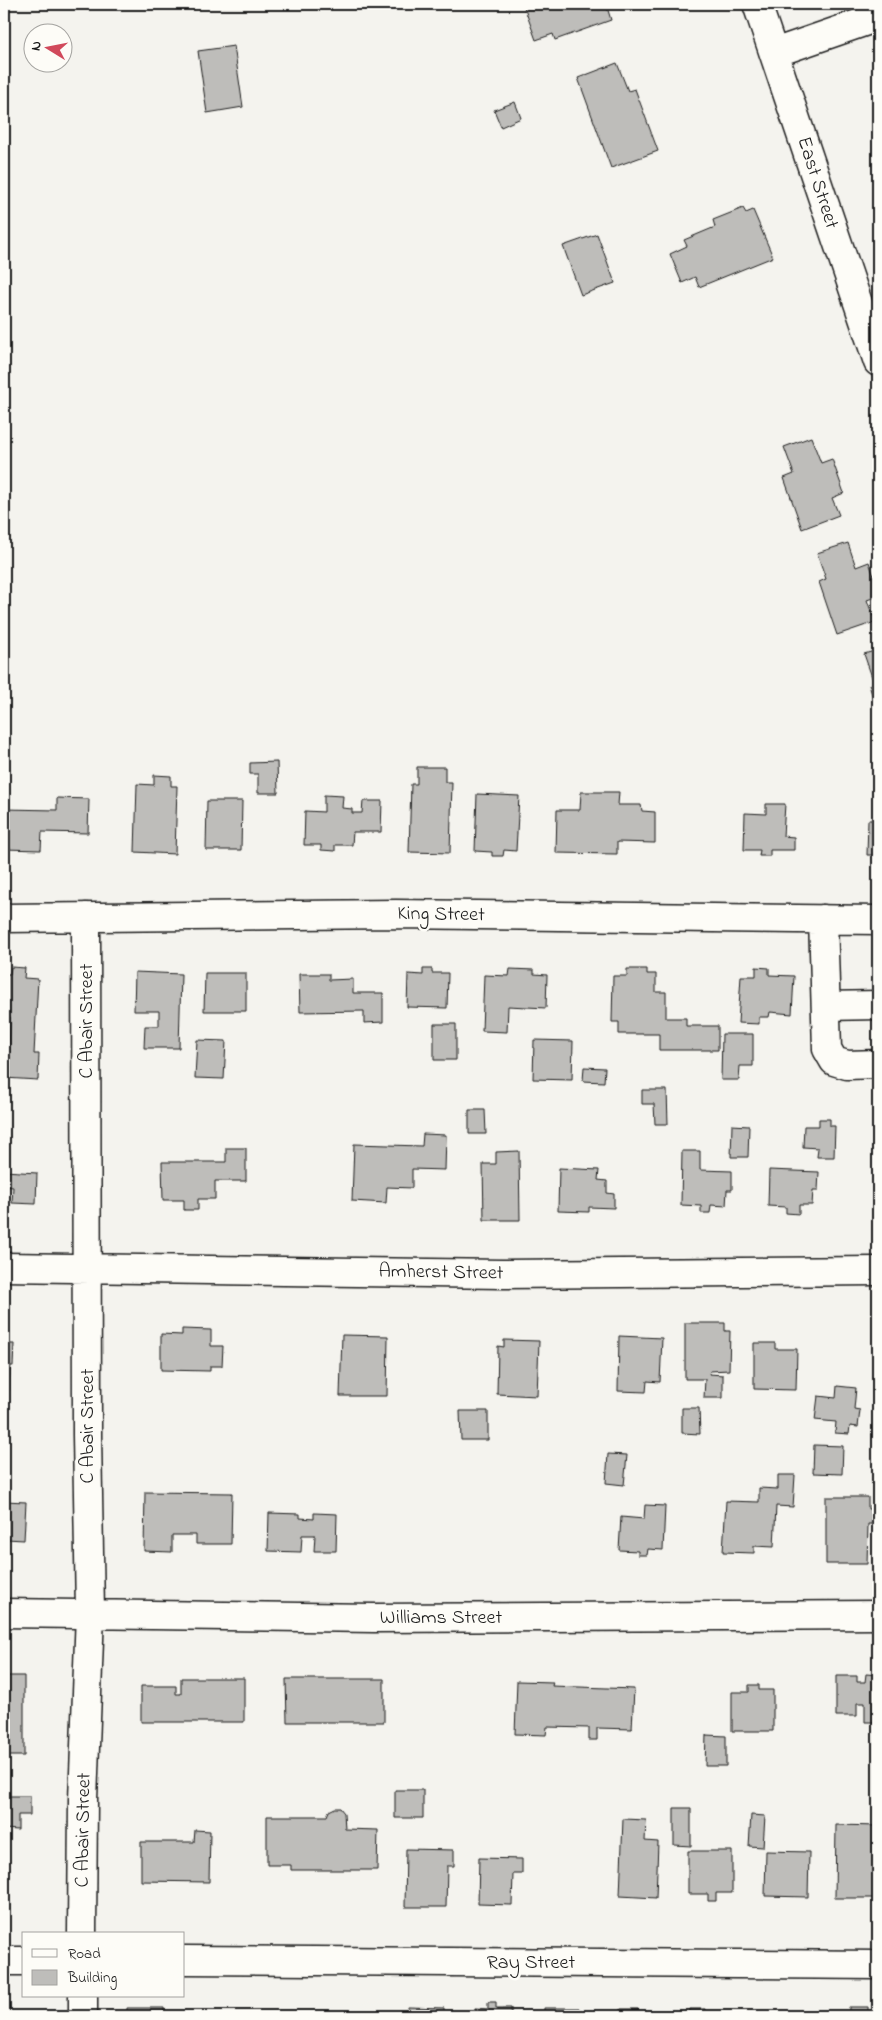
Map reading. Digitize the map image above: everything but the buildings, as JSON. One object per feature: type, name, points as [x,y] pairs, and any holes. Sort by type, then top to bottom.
[{"type":"street","name":"East Street","points":[[757,4],[871,321],[878,362]]},
{"type":"street","points":[[774,53],[878,17]]},
{"type":"street","name":"King Street","points":[[4,918],[396,914],[878,920]]},
{"type":"street","name":"C Abair Street","points":[[82,1932],[83,1800],[90,1613],[86,917]]},
{"type":"street","points":[[823,919],[827,1049],[834,1061],[847,1065],[878,1064]]},
{"type":"street","points":[[826,1006],[878,1005]]},
{"type":"street","name":"Amherst Street","points":[[4,1267],[502,1274],[878,1271]]},
{"type":"street","name":"Williams Street","points":[[4,1613],[374,1618],[878,1616]]},
{"type":"street","name":"Ray Street","points":[[185,1960],[878,1965]]},
{"type":"street","points":[[4,1961],[22,1961]]},
{"type":"street","points":[[83,1998],[83,2016]]}]
